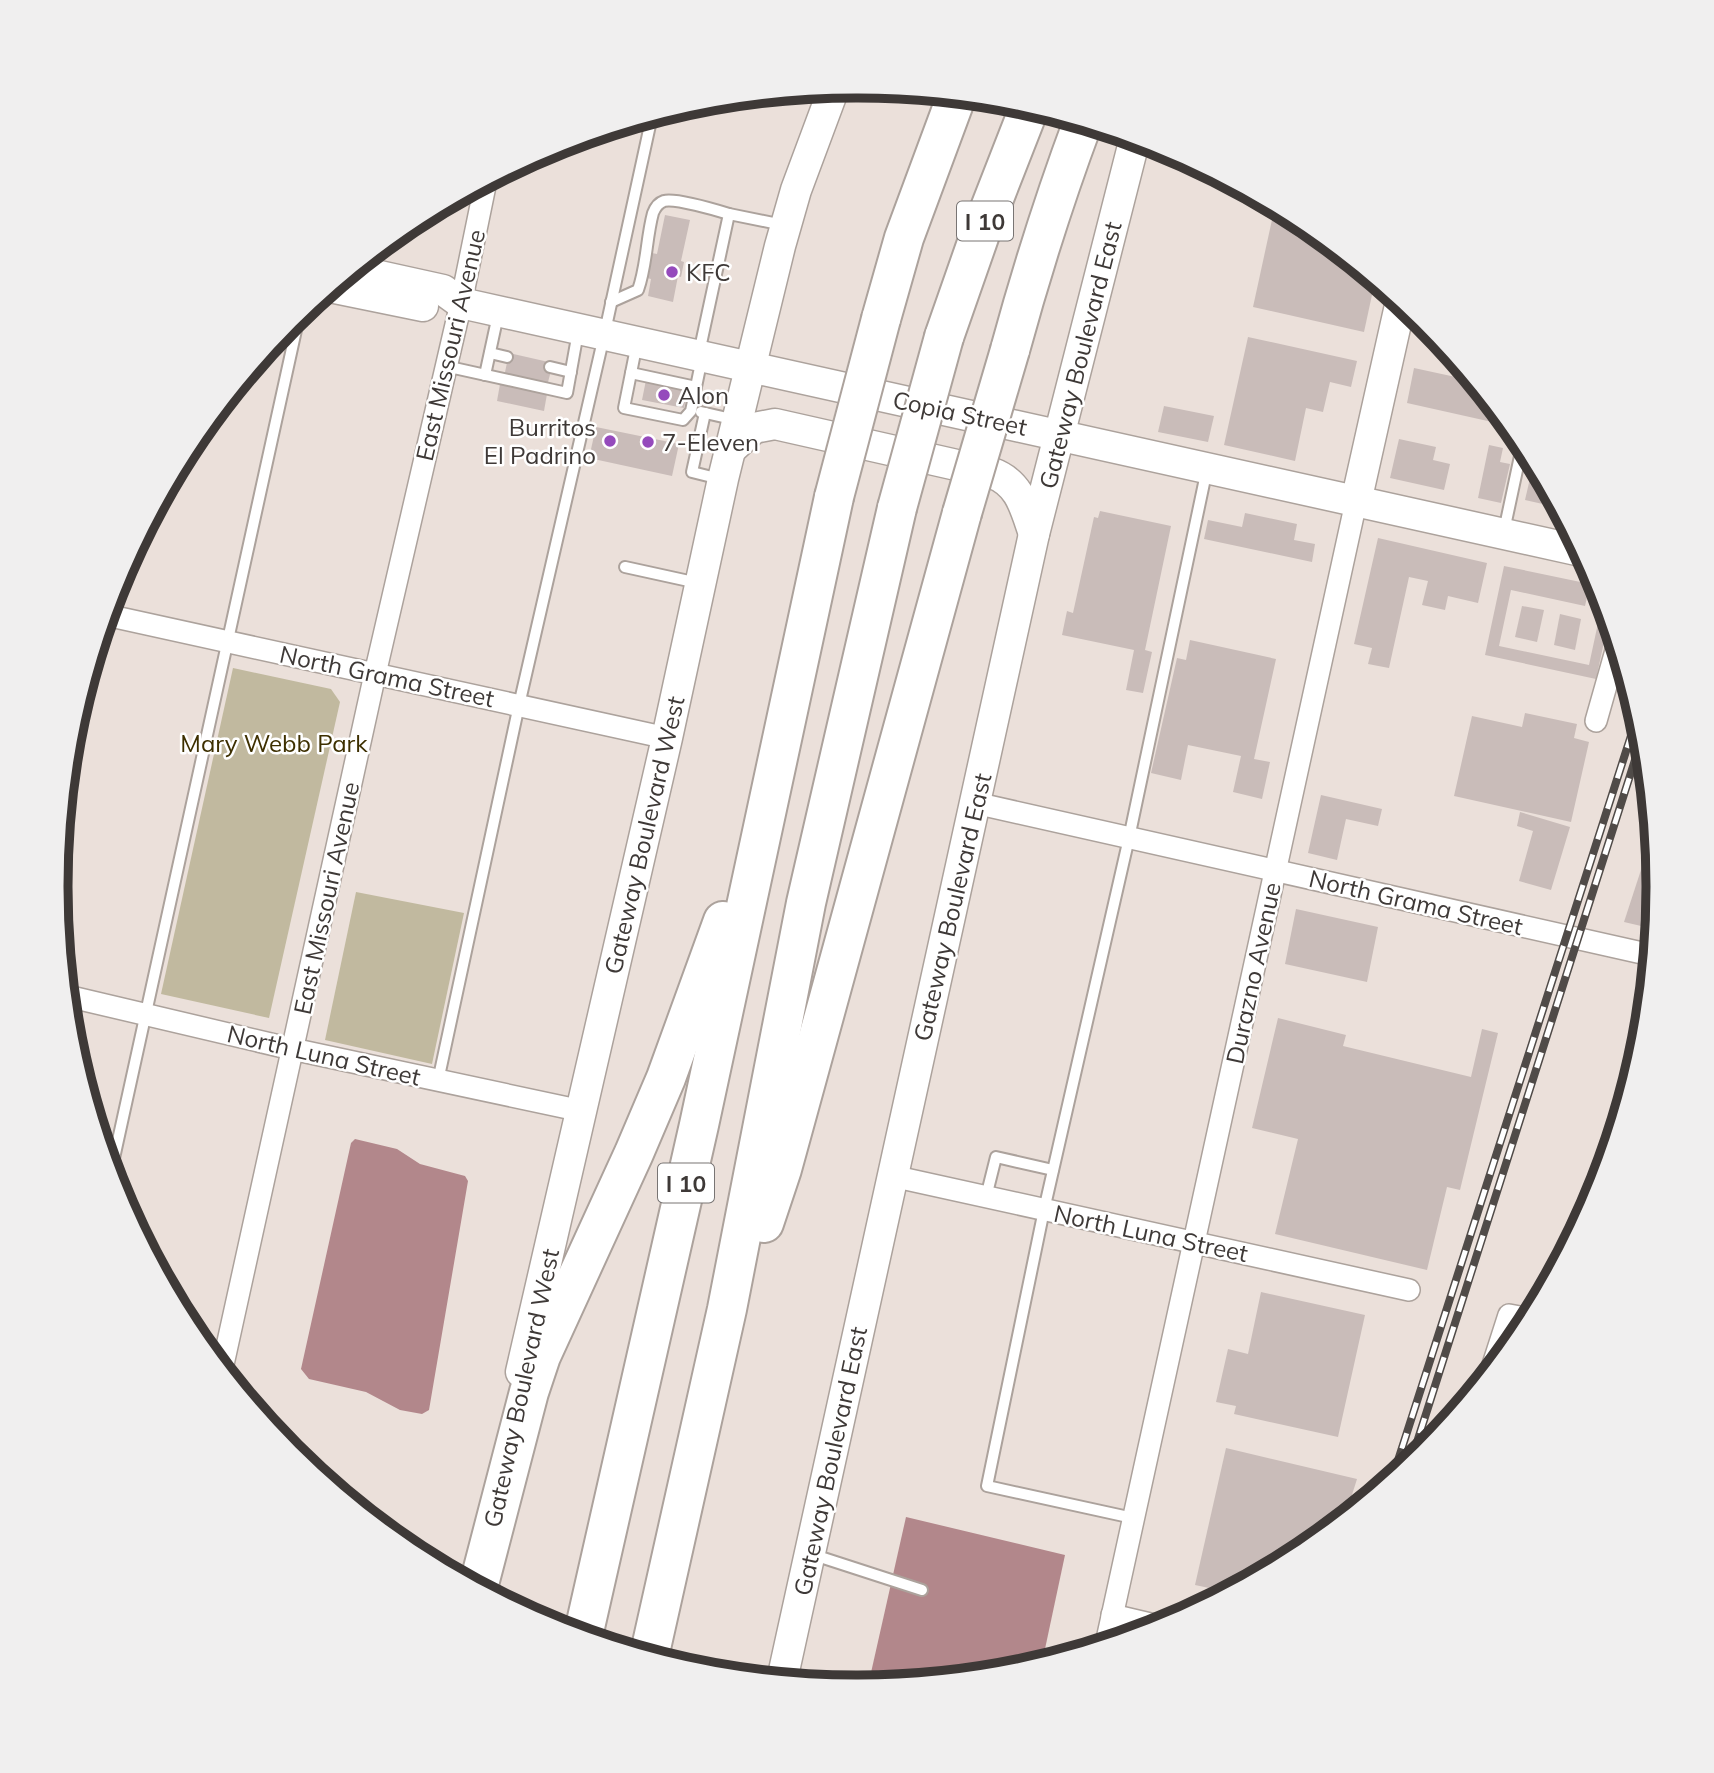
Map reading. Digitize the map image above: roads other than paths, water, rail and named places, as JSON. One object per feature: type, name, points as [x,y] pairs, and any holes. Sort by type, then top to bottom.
[{"type":"highway","points":[[943,138],[954,103]]},
{"type":"highway","name":"I 10","points":[[585,1626],[699,1125],[834,497],[904,238],[959,104]]},
{"type":"highway","name":"I 10","points":[[651,1647],[727,1309],[806,903],[897,508],[944,337],[980,234],[1026,117]]},
{"type":"highway","points":[[727,1309],[757,1244],[782,1169],[962,513],[1032,270],[1080,131]]},
{"type":"highway","points":[[480,1579],[529,1392],[541,1356],[666,1077],[723,921],[784,729]]},
{"type":"main road","name":"Gateway Boulevard West","points":[[480,1579],[500,1487],[509,1424],[667,738],[723,479],[786,225],[804,166],[830,99]]},
{"type":"main road","name":"Gateway Boulevard East","points":[[784,1672],[1034,534],[1132,148]]},
{"type":"main road","name":"Copia Street","points":[[363,272],[443,290],[461,303],[499,312],[1569,548]]},
{"type":"main road","name":"Copia Street","points":[[341,290],[438,309],[461,303]]},
{"type":"main road","name":"Durazno Avenue","points":[[1356,502],[1398,313]]},
{"type":"main road","points":[[730,450],[754,428],[775,424],[992,472],[1010,482],[1016,489],[1034,534]]},
{"type":"street","name":"East Missouri Avenue","points":[[224,1358],[484,192]]},
{"type":"street","name":"Durazno Avenue","points":[[1107,1634],[1356,502]]},
{"type":"street","name":"North Grama Street","points":[[116,617],[667,738]]},
{"type":"street","points":[[1596,722],[1613,662]]},
{"type":"street","name":"North Grama Street","points":[[975,803],[1642,954]]},
{"type":"street","name":"North Luna Street","points":[[76,998],[292,1049],[582,1111]]},
{"type":"street","name":"North Luna Street","points":[[892,1176],[1409,1290]]},
{"type":"street","points":[[1112,1615],[1141,1622]]},
{"type":"lane","points":[[445,366],[566,393],[571,372],[611,302],[650,126]]},
{"type":"lane","points":[[611,302],[638,290],[647,257],[654,212],[665,200],[786,225]]},
{"type":"lane","points":[[637,343],[624,408],[683,420],[691,411],[729,214]]},
{"type":"lane","points":[[485,375],[499,312]]},
{"type":"lane","points":[[115,1154],[295,333]]},
{"type":"lane","points":[[438,1081],[519,705],[591,333]]},
{"type":"lane","points":[[490,353],[507,357]]},
{"type":"lane","points":[[550,367],[571,372]]},
{"type":"lane","points":[[631,373],[696,387]]},
{"type":"lane","points":[[691,411],[737,420]]},
{"type":"lane","points":[[705,413],[692,472],[723,479]]},
{"type":"lane","points":[[1504,533],[1520,459]]},
{"type":"lane","points":[[1133,1518],[987,1486],[1044,1210],[1129,838],[1207,469]]},
{"type":"lane","points":[[625,567],[700,584]]},
{"type":"lane","points":[[986,1197],[996,1157],[1053,1170]]},
{"type":"lane","points":[[809,1553],[922,1590]]},
{"type":"railway","points":[[1398,1460],[1631,735]]},
{"type":"railway","points":[[1417,1442],[1635,760]]},
{"type":"place","name":"KFC","points":[[672,272]]},
{"type":"place","name":"Alon","points":[[664,395]]},
{"type":"place","name":"Burritos El Padrino","points":[[610,441]]},
{"type":"place","name":"7-Eleven","points":[[648,442]]},
{"type":"park label","name":"Mary Webb Park","points":[[274,743]]}]
